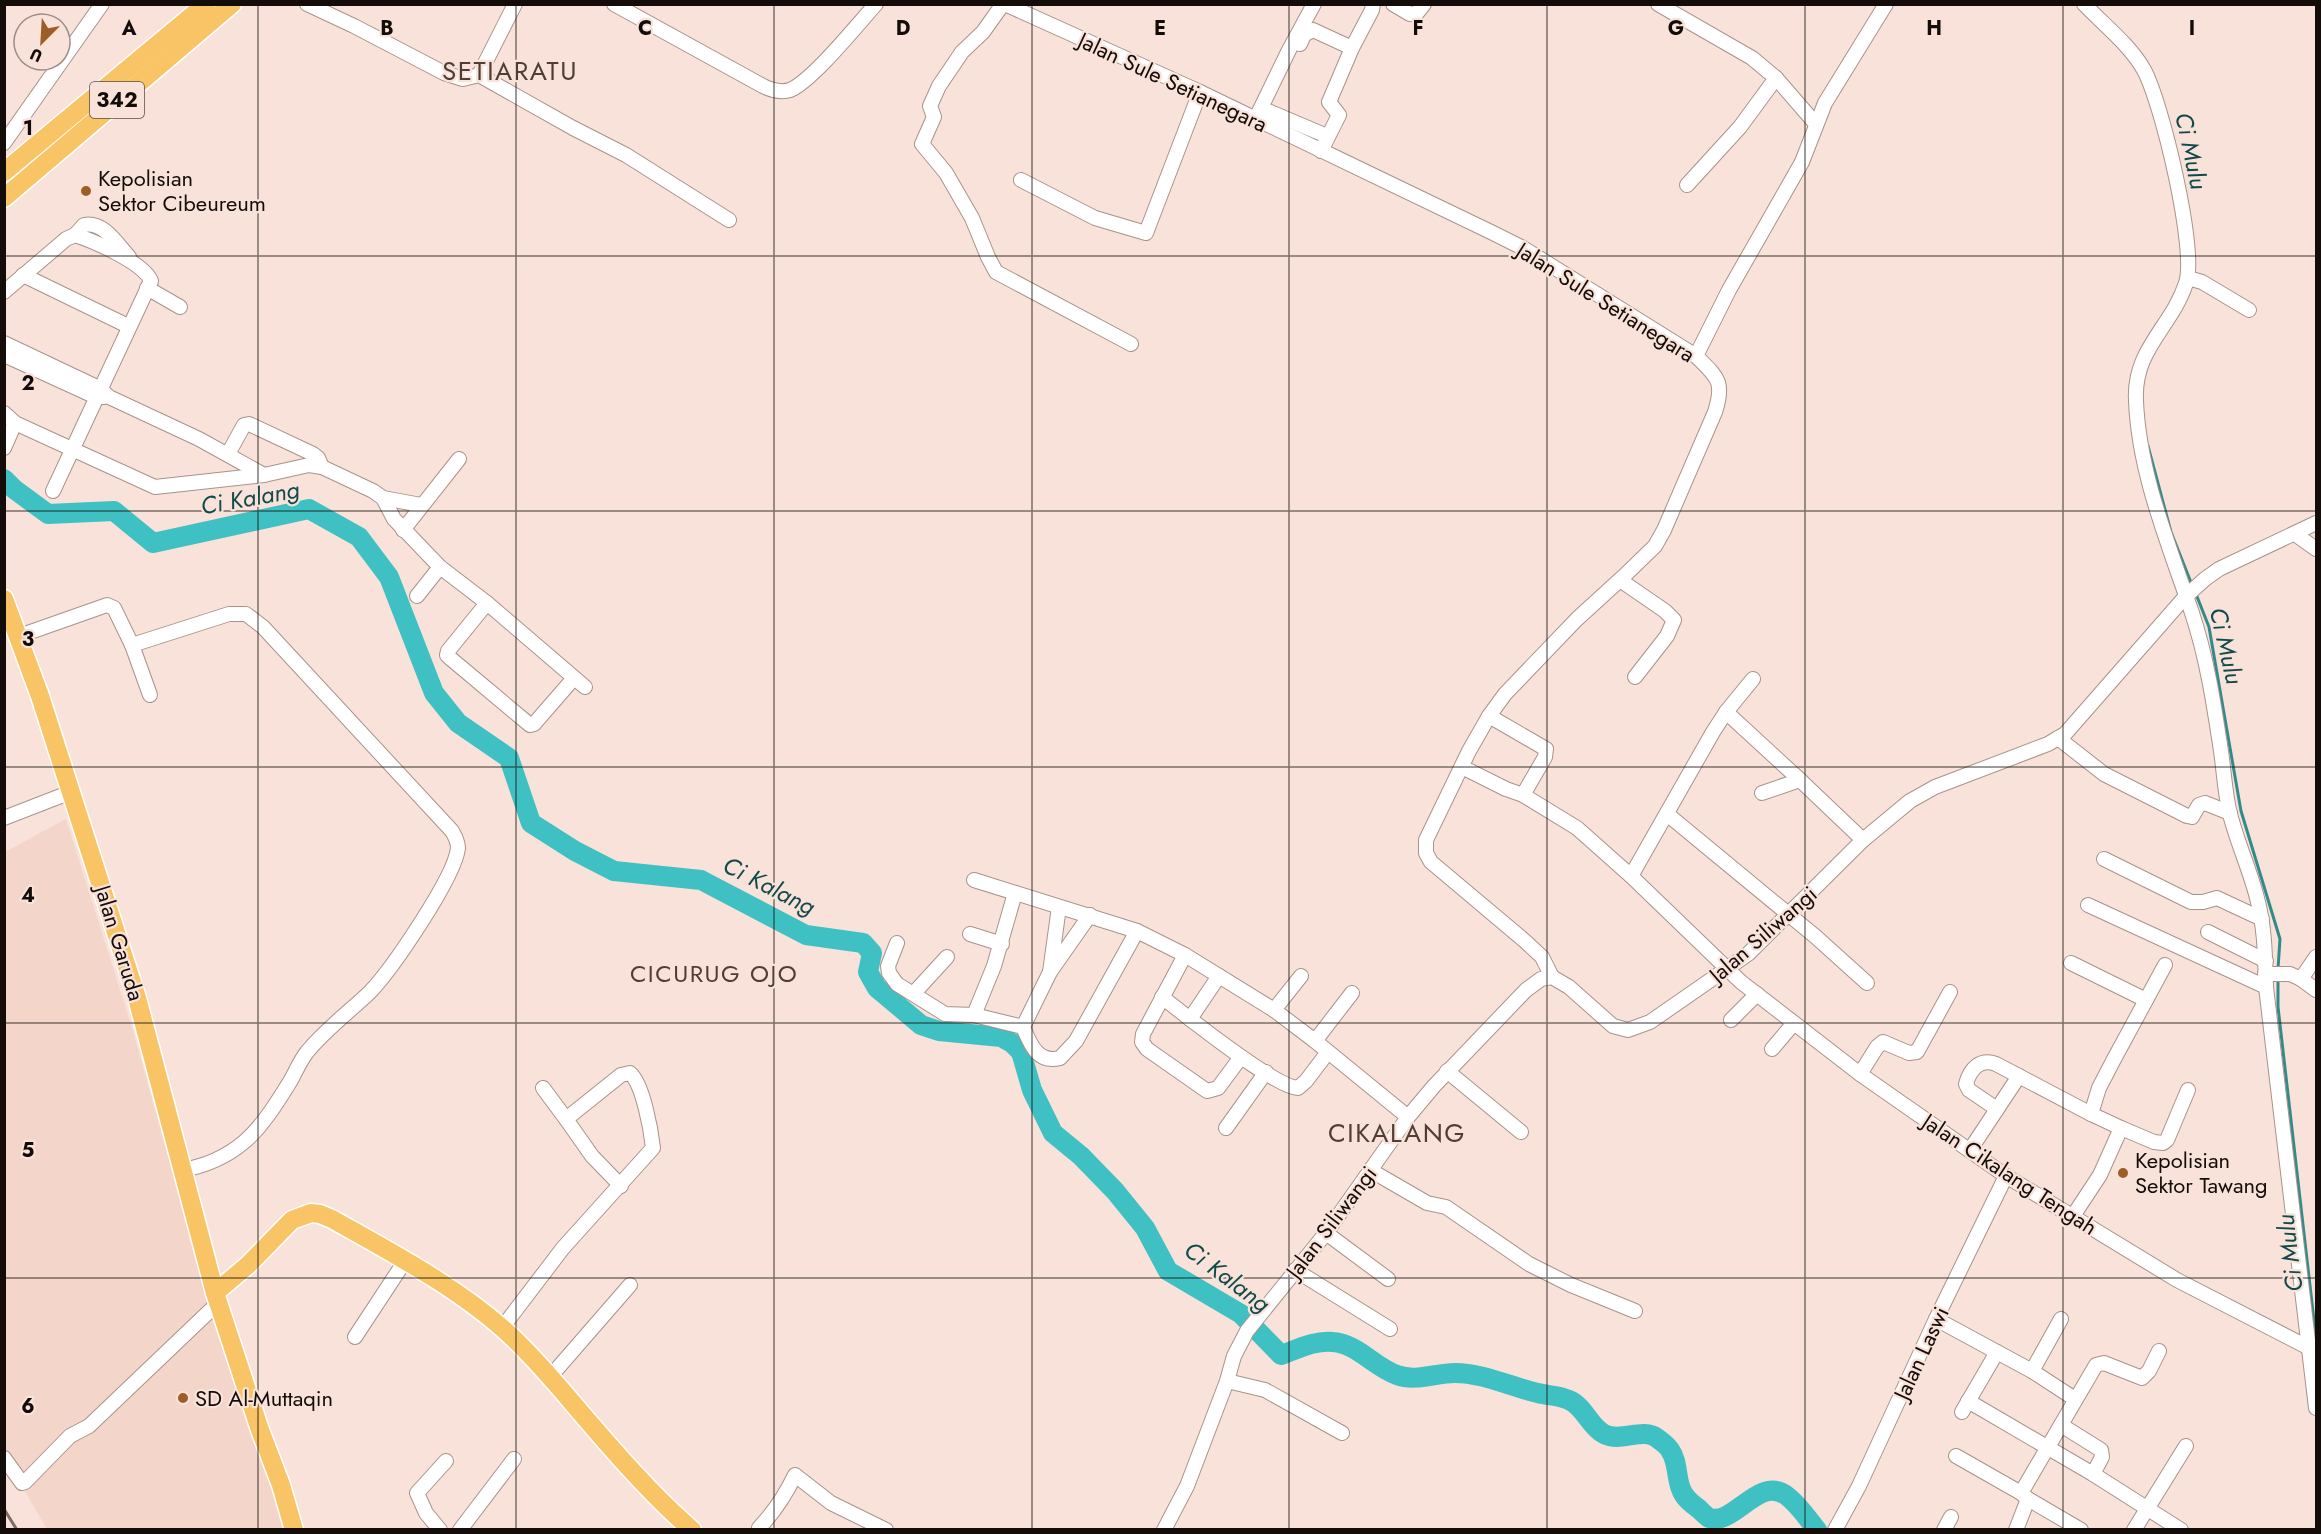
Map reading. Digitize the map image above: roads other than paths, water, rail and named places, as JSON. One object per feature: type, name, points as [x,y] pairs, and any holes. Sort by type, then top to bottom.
[{"type":"main road","name":"342","points":[[4,198],[159,54],[206,4]]},
{"type":"main road","name":"342","points":[[4,172],[159,54],[232,4]]},
{"type":"main road","name":"Jalan Garuda","points":[[4,599],[19,636],[137,998],[217,1298],[260,1430],[281,1485],[294,1530]]},
{"type":"main road","points":[[217,1298],[286,1225],[306,1214],[315,1213],[327,1216],[405,1261],[475,1306],[502,1328],[550,1377],[661,1501],[692,1530]]},
{"type":"street","points":[[6,139],[102,4]]},
{"type":"street","points":[[307,4],[444,73],[463,79],[479,75],[626,155],[729,220]]},
{"type":"street","points":[[479,75],[515,4]]},
{"type":"street","points":[[614,4],[763,86],[779,91],[789,90],[805,80],[876,4]]},
{"type":"street","points":[[1004,4],[983,32],[962,52],[939,86],[930,106],[934,117],[923,145],[946,173],[972,218],[996,272],[1131,344]]},
{"type":"street","name":"Jalan Sule Setianegara","points":[[1004,4],[1200,92],[1259,114],[1321,151],[1523,248],[1696,356],[1718,378],[1719,390],[1714,412],[1659,539],[1649,552],[1543,653],[1505,694],[1489,716],[1425,845],[1427,856],[1435,866],[1542,957],[1552,977]]},
{"type":"street","points":[[1314,4],[1259,114],[1328,136]]},
{"type":"street","points":[[1321,151],[1339,115],[1329,102],[1373,4]]},
{"type":"street","points":[[1393,4],[1410,14],[1417,13],[1424,4]]},
{"type":"street","points":[[1658,4],[1752,58],[1776,78],[1815,123]]},
{"type":"street","points":[[1696,356],[1729,290],[1802,162],[1811,141],[1815,123],[1829,95],[1886,4]]},
{"type":"street","points":[[2084,4],[2131,52],[2143,69],[2149,83],[2162,118],[2190,254],[2193,279],[2153,340],[2138,370],[2136,401],[2146,467],[2164,533],[2191,611],[2205,662],[2230,813],[2257,896],[2262,919],[2282,1113],[2312,1350],[2316,1408]]},
{"type":"street","points":[[1281,81],[1304,34],[1309,31],[1319,31],[1352,48]]},
{"type":"street","points":[[1687,185],[1740,127],[1776,78]]},
{"type":"street","points":[[1021,180],[1095,218],[1146,233],[1200,92]]},
{"type":"street","points":[[4,292],[66,239],[75,235],[137,265],[151,281],[128,326],[101,394],[53,491]]},
{"type":"street","points":[[23,275],[128,326]]},
{"type":"street","points":[[2193,279],[2249,310]]},
{"type":"street","points":[[147,288],[180,307]]},
{"type":"street","points":[[4,343],[101,394],[228,454],[264,475]]},
{"type":"street","points":[[4,355],[101,394]]},
{"type":"street","points":[[4,448],[10,418],[72,450],[158,487],[264,475],[314,465],[373,491],[383,498],[421,505]]},
{"type":"street","points":[[228,454],[244,425],[249,423],[310,452],[318,458],[322,467]]},
{"type":"street","points":[[403,530],[459,459]]},
{"type":"street","points":[[383,498],[394,519],[403,530],[440,567],[487,603],[585,687]]},
{"type":"street","name":"Jalan Siliwangi","points":[[1164,1530],[1187,1486],[1227,1381],[1234,1356],[1249,1330],[1326,1233],[1408,1117],[1447,1071],[1526,990],[1541,979],[1552,977],[1569,987],[1613,1026],[1628,1030],[1641,1027],[1656,1019],[1727,970],[1789,915],[1863,840],[1899,809],[1923,793],[2058,738],[2071,728],[2185,597],[2219,568],[2316,524]]},
{"type":"street","points":[[2295,534],[2316,549]]},
{"type":"street","points":[[417,596],[440,567]]},
{"type":"street","points":[[1620,580],[1665,611],[1674,620],[1667,636],[1635,677]]},
{"type":"street","points":[[487,603],[447,654],[467,673],[530,725],[534,724],[574,678]]},
{"type":"street","points":[[19,636],[109,605],[114,608],[132,645],[150,695]]},
{"type":"street","points":[[132,645],[229,614],[246,614],[263,627],[452,831],[457,852],[432,903],[404,949],[371,990],[309,1050],[274,1105],[250,1136],[213,1163],[182,1170]]},
{"type":"street","points":[[1631,876],[1726,712],[1753,679]]},
{"type":"street","points":[[1726,712],[1863,840]]},
{"type":"street","points":[[1489,716],[1546,749],[1545,757],[1523,795]]},
{"type":"street","points":[[2058,738],[2113,780],[2187,816],[2192,817],[2203,803],[2230,813]]},
{"type":"street","name":"Jalan Cikalang Tengah","points":[[1462,767],[1523,795],[1577,828],[1631,876],[1727,970],[1860,1074],[2006,1176],[2176,1280],[2312,1350]]},
{"type":"street","points":[[1762,794],[1800,780]]},
{"type":"street","points":[[4,818],[71,792]]},
{"type":"street","points":[[1667,814],[1867,983]]},
{"type":"street","points":[[2104,858],[2191,902],[2203,902],[2217,898],[2262,919]]},
{"type":"street","points":[[974,880],[1137,931],[1185,955],[1274,1010],[1316,1041],[1408,1117]]},
{"type":"street","points":[[974,1014],[1002,944],[1015,893]]},
{"type":"street","points":[[2088,905],[2267,974],[2295,977],[2316,990]]},
{"type":"street","points":[[1050,972],[1059,907]]},
{"type":"street","points":[[1090,915],[1050,972],[1023,1027],[1031,1046],[1039,1055],[1051,1059],[1064,1055],[1076,1041],[1137,931]]},
{"type":"street","points":[[2208,932],[2267,974]]},
{"type":"street","points":[[970,934],[1002,944]]},
{"type":"street","points":[[897,943],[889,960],[889,974],[905,990],[914,993],[945,1014],[974,1014],[1023,1027]]},
{"type":"street","points":[[1185,955],[1142,1037],[1143,1043],[1147,1049],[1210,1092],[1220,1086],[1241,1057]]},
{"type":"street","points":[[914,993],[947,957]]},
{"type":"street","points":[[2295,977],[2316,957]]},
{"type":"street","points":[[2071,963],[2146,1000]]},
{"type":"street","points":[[2091,1114],[2099,1088],[2165,965]]},
{"type":"street","points":[[1190,1019],[1219,976]]},
{"type":"street","points":[[1274,1010],[1301,976]]},
{"type":"street","points":[[1860,1074],[1877,1047],[1883,1042],[1909,1053],[1917,1052],[1950,992]]},
{"type":"street","points":[[1316,1041],[1352,993]]},
{"type":"street","points":[[1731,1020],[1757,994]]},
{"type":"street","points":[[1162,997],[1241,1057],[1290,1087],[1298,1088],[1306,1082],[1328,1052]]},
{"type":"street","points":[[1772,1049],[1794,1023]]},
{"type":"street","points":[[1997,1109],[1967,1087],[1965,1083],[1978,1064],[1988,1061],[2091,1114],[2158,1143],[2164,1142],[2188,1090]]},
{"type":"street","points":[[1447,1071],[1521,1132]]},
{"type":"street","points":[[1226,1128],[1266,1072]]},
{"type":"street","points":[[502,1328],[563,1248],[653,1148],[644,1104],[634,1077],[630,1073],[623,1073],[566,1119]]},
{"type":"street","points":[[1970,1150],[2019,1076]]},
{"type":"street","points":[[543,1088],[592,1156],[621,1186]]},
{"type":"street","points":[[2073,1216],[2100,1175],[2121,1128]]},
{"type":"street","points":[[1370,1170],[1422,1200],[1446,1207],[1529,1264],[1571,1285],[1635,1311]]},
{"type":"street","name":"Jalan Laswi","points":[[1835,1530],[2006,1176]]},
{"type":"street","points":[[1326,1233],[1388,1279]]},
{"type":"street","points":[[355,1337],[405,1261]]},
{"type":"street","points":[[1295,1270],[1390,1329]]},
{"type":"street","points":[[550,1377],[630,1285]]},
{"type":"street","points":[[4,1458],[20,1482],[26,1482],[70,1436],[89,1426],[217,1298]]},
{"type":"street","points":[[1935,1319],[2032,1371],[2075,1399]]},
{"type":"street","points":[[2032,1371],[2061,1319]]},
{"type":"street","points":[[2016,1530],[2025,1496],[2046,1448],[2094,1367],[2099,1363],[2104,1363],[2142,1378],[2149,1371],[2159,1351]]},
{"type":"street","points":[[1997,1352],[1965,1406],[2093,1474],[2181,1530]]},
{"type":"street","points":[[1227,1381],[1265,1390],[1342,1433]]},
{"type":"street","points":[[2061,1425],[2101,1450],[2102,1457],[2093,1474]]},
{"type":"street","points":[[2134,1530],[2186,1446]]},
{"type":"street","points":[[1956,1456],[2081,1530]]},
{"type":"street","points":[[460,1530],[514,1459]]},
{"type":"street","points":[[440,1530],[429,1517],[417,1493],[446,1461]]},
{"type":"street","points":[[761,1530],[759,1528],[786,1496],[795,1475],[831,1503],[886,1530]]},
{"type":"street","points":[[1944,1530],[1951,1517]]},
{"type":"waterway","name":"Ci Mulu","points":[[2148,446],[2171,532],[2192,585]]},
{"type":"waterway","name":"Ci Kalang","points":[[4,479],[48,514],[114,511],[153,543],[309,509],[359,537],[389,577],[434,693],[458,723],[509,758],[531,823],[575,851],[614,871],[701,880],[806,935],[863,943],[872,953],[868,972],[877,988],[921,1025],[939,1031],[1001,1037],[1012,1043],[1021,1052],[1032,1090],[1053,1133],[1081,1156],[1115,1191],[1145,1228],[1168,1271],[1241,1314],[1281,1355],[1313,1344],[1333,1342],[1350,1347],[1381,1367],[1404,1377],[1448,1373],[1465,1374],[1565,1398],[1579,1407],[1594,1426],[1604,1434],[1617,1437],[1645,1434],[1657,1438],[1673,1454],[1679,1484],[1684,1495],[1709,1518],[1728,1515],[1757,1495],[1767,1491],[1777,1491],[1795,1503],[1817,1530]]},
{"type":"waterway","name":"Ci Mulu","points":[[2196,594],[2209,627],[2241,811],[2280,939],[2278,969]]},
{"type":"waterway","name":"Ci Mulu","points":[[2278,979],[2278,1007],[2316,1338]]},
{"type":"railway","points":[[4,1509],[17,1530]]},
{"type":"place","name":"Kepolisian Sektor Cibeureum","points":[[86,191]]},
{"type":"place","name":"Kepolisian Sektor Tawang","points":[[2123,1173]]},
{"type":"place","name":"SD Al-Muttaqin","points":[[183,1398]]},
{"type":"district","name":"SETIARATU","points":[[510,71]]},
{"type":"district","name":"CICURUG OJO","points":[[714,974]]},
{"type":"district","name":"CIKALANG","points":[[1397,1133]]}]
